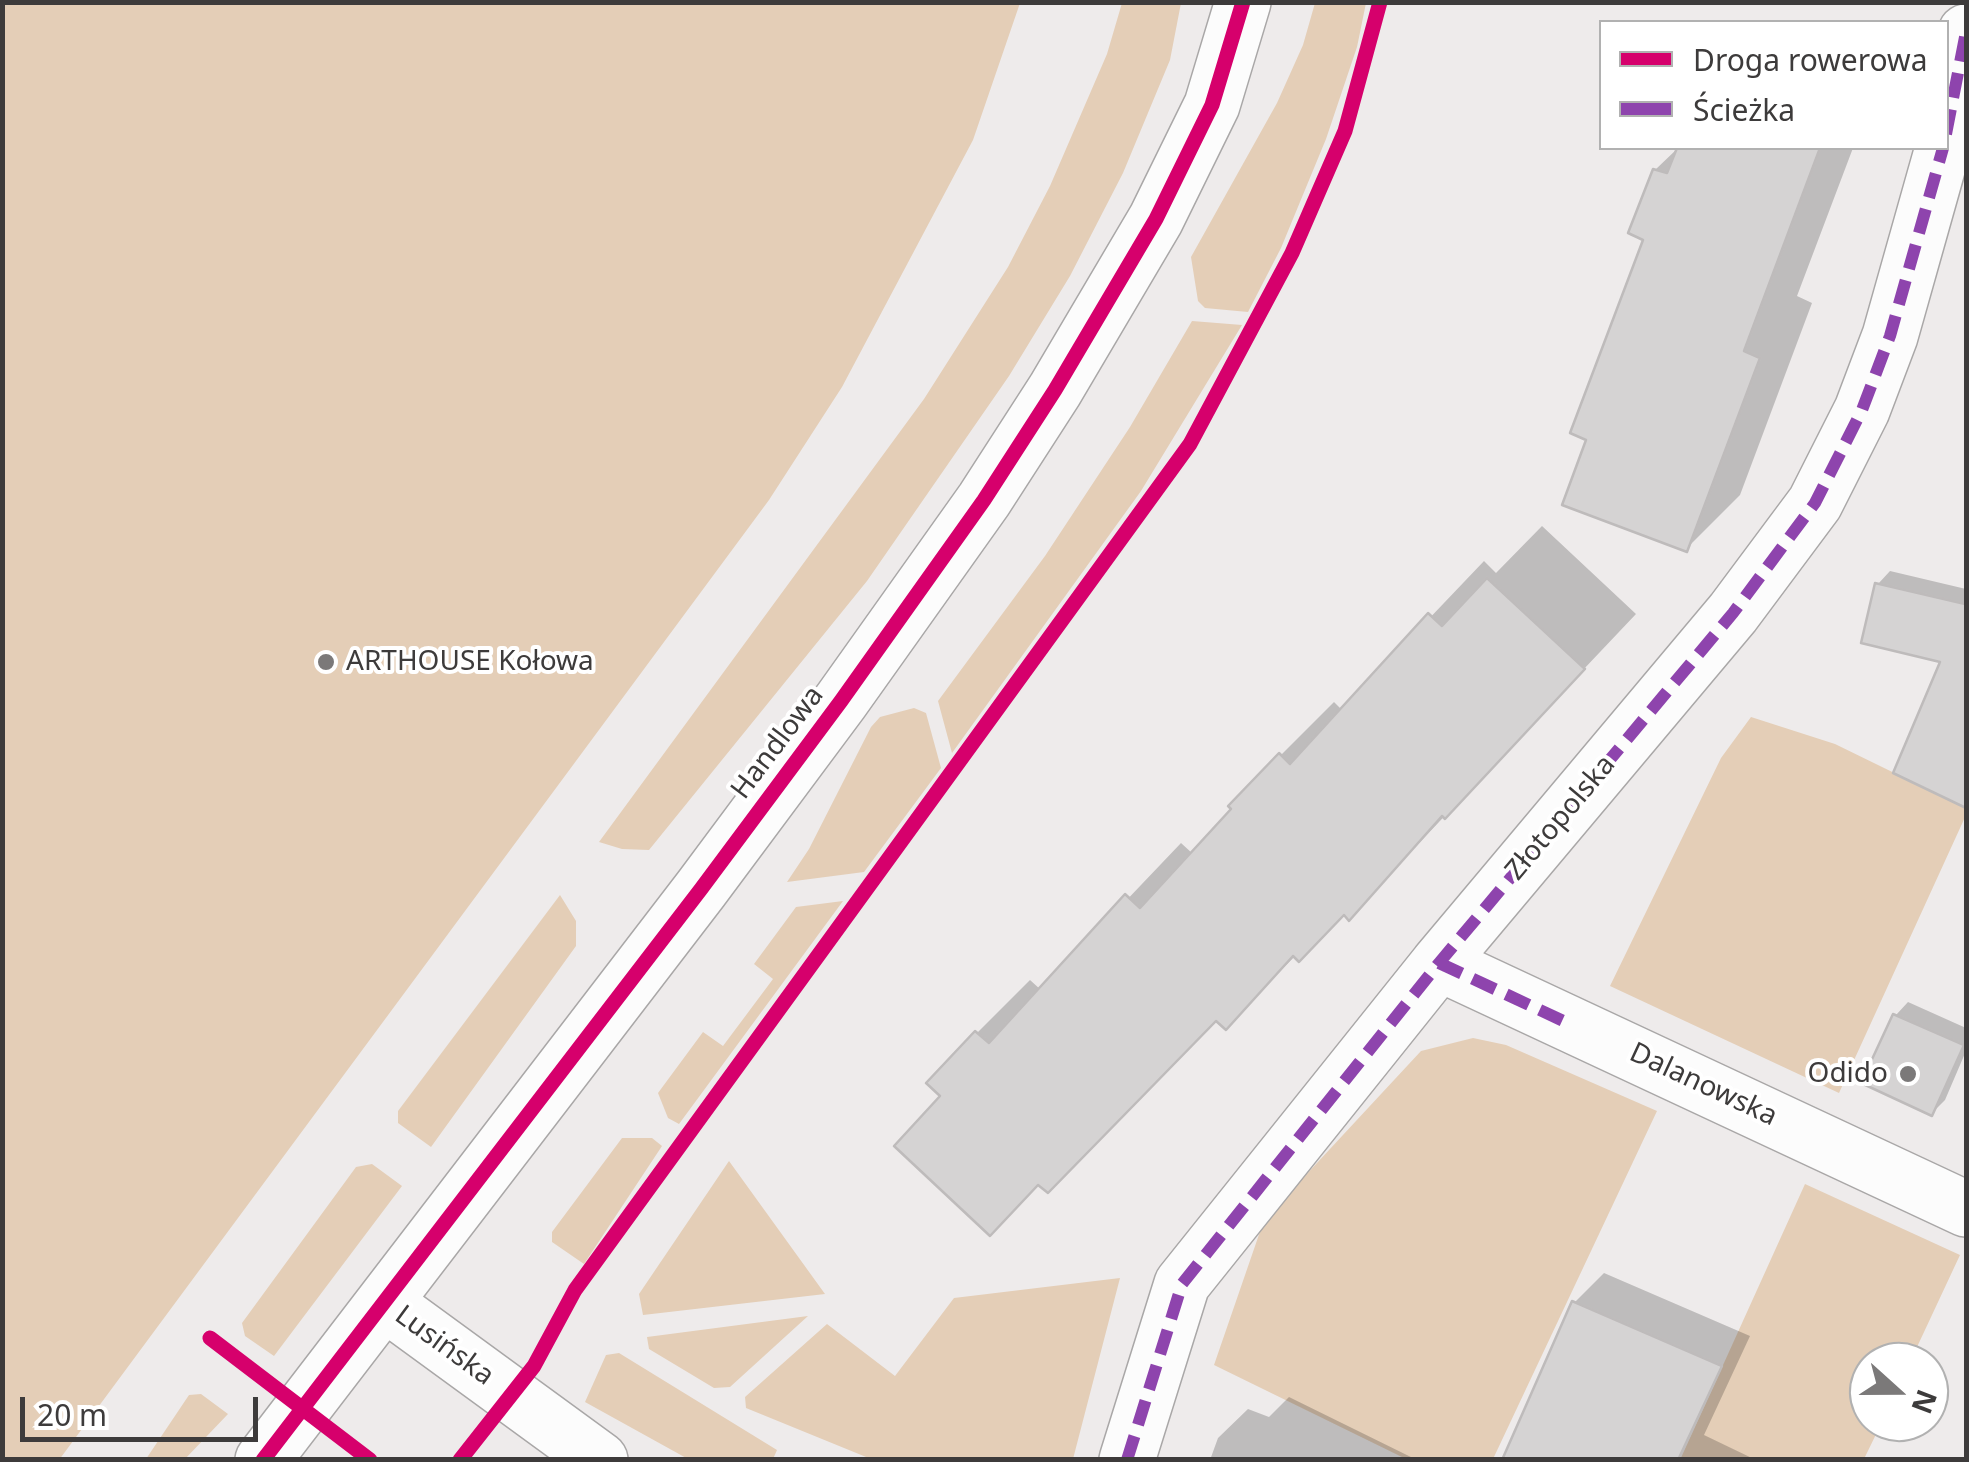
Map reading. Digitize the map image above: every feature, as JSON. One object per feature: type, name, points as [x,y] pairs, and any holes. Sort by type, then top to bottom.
[{"type":"street","name":"Handlowa","points":[[263,1460],[806,748],[984,500],[1156,219],[1212,106],[1242,2]]},
{"type":"street","points":[[1949,119],[1966,32]]},
{"type":"street","name":"Złotopolska","points":[[1127,1460],[1182,1284],[1439,963],[1733,613],[1815,504],[1862,410],[1890,336],[1942,150]]},
{"type":"street","name":"Dalanowska","points":[[1439,963],[1966,1209]]},
{"type":"street","name":"Lusińska","points":[[385,1303],[600,1460]]},
{"type":"shaded area","name":"ARTHOUSE Kołowa","points":[[2,3],[1020,3],[973,140],[842,387],[769,500],[59,1460],[2,1459]]},
{"type":"shaded area","points":[[1122,3],[1181,3],[1170,60],[1123,173],[1070,276],[1009,376],[867,581],[649,850],[622,849],[599,842],[924,399],[1008,267],[1050,186],[1107,54]]},
{"type":"shaded area","points":[[1315,3],[1366,3],[1357,47],[1326,139],[1281,248],[1248,312],[1205,308],[1198,301],[1191,257],[1277,103],[1303,45]]},
{"type":"shaded area","points":[[1192,321],[1242,325],[1141,491],[952,753],[938,701],[1045,556],[1130,427]]},
{"type":"shaded area","points":[[914,708],[926,713],[941,768],[864,872],[787,882],[809,849],[871,727],[880,717]]},
{"type":"shaded area","points":[[1751,717],[1835,744],[1966,808],[1839,1093],[1610,986],[1721,758]]},
{"type":"shaded area","points":[[560,895],[576,921],[576,946],[431,1147],[398,1123],[398,1111]]},
{"type":"shaded area","points":[[843,901],[679,1124],[668,1118],[658,1093],[703,1032],[723,1046],[773,979],[754,964],[796,907]]},
{"type":"shaded area","points":[[1473,1038],[1506,1045],[1657,1111],[1493,1459],[1406,1459],[1214,1365],[1264,1220],[1421,1051]]},
{"type":"shaded area","points":[[622,1138],[652,1138],[662,1146],[584,1264],[552,1242],[552,1232]]},
{"type":"shaded area","points":[[729,1161],[825,1294],[643,1315],[639,1294]]},
{"type":"shaded area","points":[[372,1164],[402,1186],[274,1356],[245,1336],[242,1323],[356,1167]]},
{"type":"shaded area","points":[[1805,1184],[1960,1255],[1919,1342],[1849,1342],[1849,1442],[1872,1442],[1864,1459],[1680,1460]]},
{"type":"shaded area","points":[[1120,1278],[1073,1459],[871,1459],[746,1408],[745,1397],[827,1324],[895,1376],[954,1298]]},
{"type":"shaded area","points":[[808,1316],[730,1387],[714,1388],[649,1349],[647,1337]]},
{"type":"shaded area","points":[[619,1353],[777,1450],[773,1459],[688,1459],[585,1402],[606,1355]]},
{"type":"shaded area","points":[[201,1394],[228,1414],[185,1459],[146,1459],[189,1395]]},
{"type":"building","points":[[1676,150],[1819,150],[1744,351],[1760,358],[1687,552],[1562,505],[1586,440],[1570,433],[1643,240],[1628,233],[1653,169],[1667,173]]},
{"type":"building","points":[[1487,578],[1585,669],[1445,819],[1442,816],[1349,921],[1344,915],[1299,962],[1293,956],[1226,1030],[1216,1021],[1048,1193],[1038,1185],[990,1236],[894,1146],[940,1096],[926,1083],[975,1031],[989,1043],[1125,894],[1140,908],[1279,753],[1290,764],[1428,613],[1442,626]]},
{"type":"building","points":[[1875,583],[1965,604],[1966,601],[1966,808],[1893,773],[1940,662],[1861,643]]},
{"type":"building","name":"Odido","points":[[1893,1014],[1964,1045],[1932,1116],[1861,1083]]},
{"type":"building","points":[[1572,1301],[1722,1366],[1678,1460],[1502,1460]]},
{"type":"marked path","points":[[1949,119],[1966,32]]},
{"type":"marked path","points":[[1127,1460],[1182,1284],[1439,963],[1733,613],[1815,503],[1862,410],[1890,336],[1942,150]]},
{"type":"marked path","points":[[1439,963],[1572,1025]]},
{"type":"cycle path","points":[[263,1460],[701,889],[984,500],[1055,390],[1156,219],[1212,105],[1243,2]]},
{"type":"cycle path","points":[[460,1460],[534,1366],[575,1290],[1190,444],[1292,253],[1345,131],[1380,2]]},
{"type":"cycle path","points":[[210,1338],[370,1460]]},
{"type":"place","name":"ARTHOUSE Kołowa","points":[[326,662]]},
{"type":"place","name":"Odido","points":[[1908,1074]]}]
